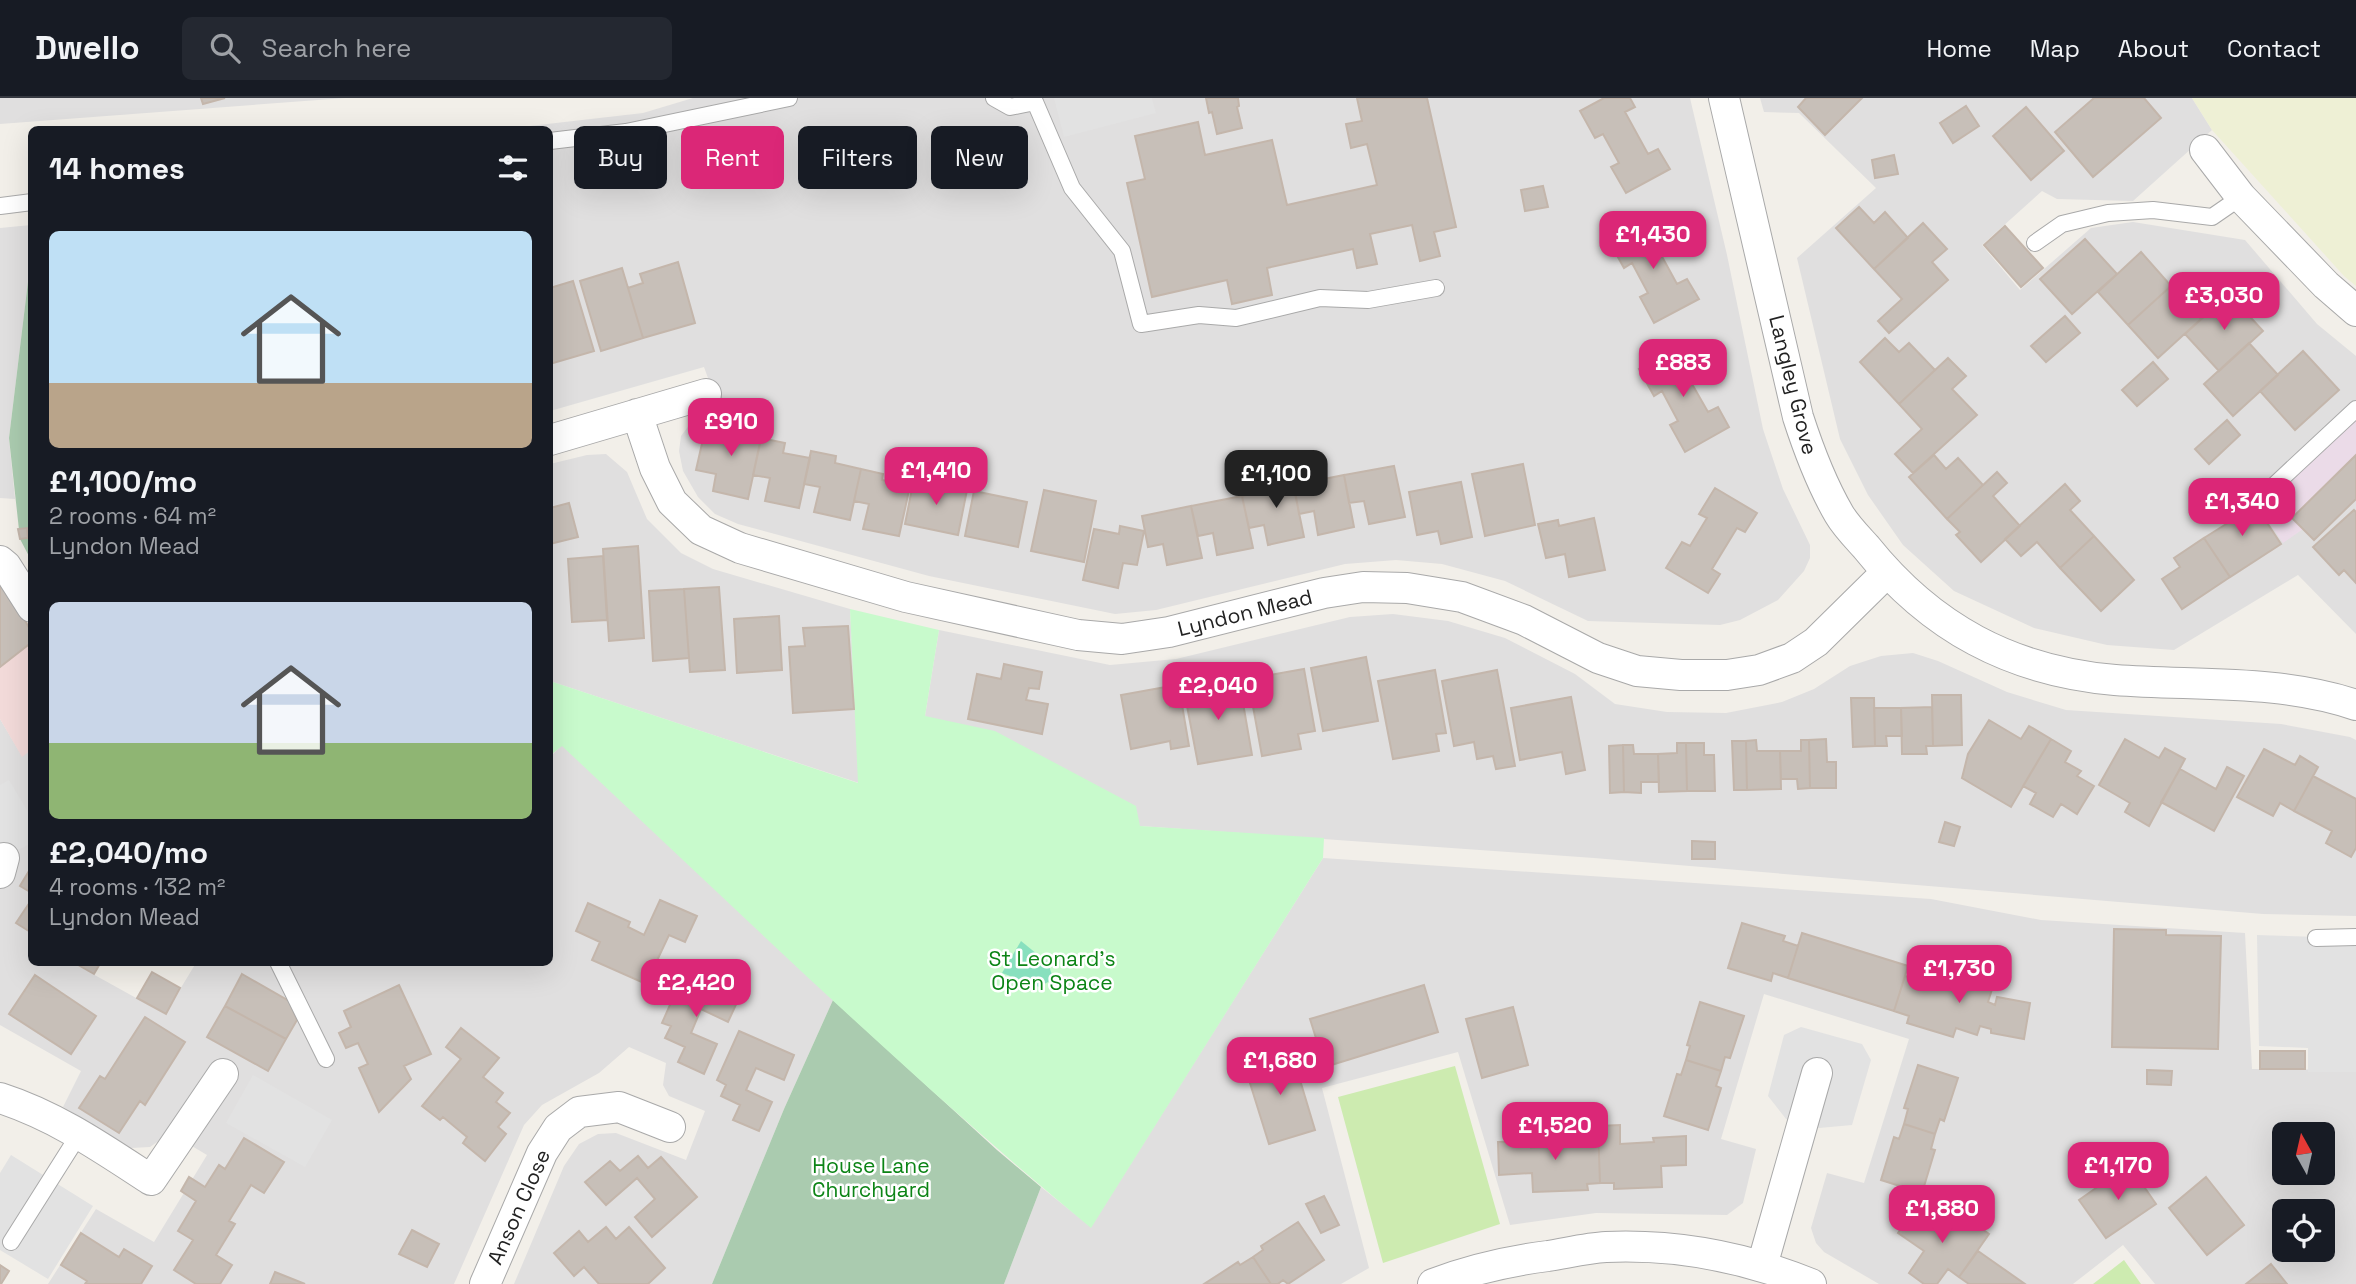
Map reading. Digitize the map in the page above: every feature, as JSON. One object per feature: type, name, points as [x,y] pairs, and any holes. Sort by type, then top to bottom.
[{"type":"street","name":"Langley Grove","points":[[1724,98],[1798,417],[1813,464],[1840,516],[1886,573],[1942,621],[1998,653],[2055,670],[2113,680],[2283,688],[2340,699],[2356,705]]},
{"type":"street","points":[[2205,150],[2241,197],[2326,285],[2356,311]]},
{"type":"street","points":[[553,439],[706,394]]},
{"type":"street","name":"Lyndon Mead","points":[[637,414],[655,468],[672,502],[701,530],[740,548],[906,597],[1078,635],[1122,639],[1169,632],[1325,593],[1363,587],[1407,587],[1462,597],[1524,620],[1598,658],[1637,671],[1727,675],[1759,670],[1792,659],[1816,642],[1886,573]]},
{"type":"street","points":[[0,561],[28,601]]},
{"type":"street","points":[[1762,1266],[1817,1073]]},
{"type":"street","points":[[0,1098],[27,1107],[80,1133],[151,1180],[223,1074]]},
{"type":"street","name":"Anson Close","points":[[485,1284],[542,1153],[558,1128],[579,1112],[619,1107],[670,1126]]},
{"type":"street","points":[[1433,1284],[1453,1276],[1513,1261],[1604,1247],[1660,1247],[1712,1253],[1762,1266],[1811,1284]]},
{"type":"lane","points":[[553,141],[626,132],[789,98]]},
{"type":"lane","points":[[994,98],[1010,107],[1052,98]]},
{"type":"lane","points":[[1035,102],[1072,188],[1122,251],[1141,324],[1199,315],[1236,318],[1320,298],[1368,300],[1436,288]]},
{"type":"lane","points":[[2035,243],[2062,224],[2108,213],[2153,210],[2212,217],[2241,197]]},
{"type":"lane","points":[[0,206],[28,202]]},
{"type":"lane","points":[[2267,492],[2356,409]]},
{"type":"lane","points":[[2316,938],[2356,937]]},
{"type":"lane","points":[[280,966],[326,1059]]},
{"type":"lane","points":[[11,1242],[80,1133]]},
{"type":"shaded area","points":[[0,98],[345,98],[0,124]]},
{"type":"shaded area","points":[[693,98],[1690,98],[1727,255],[1763,429],[1783,489],[1810,545],[1810,558],[1804,571],[1778,600],[1740,620],[1720,625],[1588,621],[1505,581],[1442,564],[1396,560],[1345,564],[1156,610],[1115,614],[929,576],[738,524],[715,514],[698,497],[683,471],[679,451],[681,436],[690,424],[713,416],[716,400],[704,367],[553,410],[553,126],[529,126],[643,113]]},
{"type":"shaded area","points":[[1054,98],[1152,98],[1156,113],[1064,137]]},
{"type":"shaded area","points":[[1760,98],[2192,98],[2212,130],[2133,201],[2057,199],[2042,191],[1982,245],[2020,290],[2091,228],[2133,222],[2245,240],[2317,324],[2356,356],[2356,400],[2250,495],[2303,529],[2313,540],[2356,499],[2356,634],[2298,575],[2174,650],[2107,645],[2034,628],[1954,591],[1903,545],[1868,495],[1840,439],[1797,258],[1876,188],[1799,113],[1764,112]]},
{"type":"shaded area","points":[[28,225],[28,282],[9,438],[15,499],[0,498],[0,228]]},
{"type":"shaded area","points":[[2356,400],[2356,499],[2314,540],[2303,529],[2283,543],[2250,495]]},
{"type":"shaded area","points":[[606,454],[627,472],[647,519],[681,553],[713,569],[850,609],[859,783],[553,682],[553,463],[587,455]]},
{"type":"shaded area","points":[[0,576],[28,627],[28,752],[22,757],[0,719]]},
{"type":"shaded area","points":[[1393,614],[1448,621],[1505,638],[1575,674],[1615,704],[1667,712],[1726,713],[1782,702],[1814,689],[1850,666],[1881,656],[1913,653],[1938,661],[2007,692],[2066,710],[2281,724],[2350,737],[2356,740],[2356,916],[2263,914],[1594,858],[1140,826],[925,716],[939,630],[1110,665],[1176,659],[1350,617]]},
{"type":"shaded area","points":[[0,719],[22,756],[28,752],[28,966],[78,966],[165,1014],[194,966],[553,966],[553,754],[562,745],[833,1000],[784,1109],[712,1284],[514,1284],[564,1166],[579,1144],[598,1134],[616,1133],[686,1160],[705,1111],[669,1096],[663,1085],[666,1063],[629,1047],[599,1073],[542,1105],[524,1125],[454,1284],[48,1284],[96,1209],[154,1242],[207,1155],[170,1133],[150,1147],[131,1148],[63,1107],[81,1071],[0,1025]]},
{"type":"shaded area","points":[[9,780],[28,812],[28,845],[0,860],[0,785]]},
{"type":"shaded area","points":[[1323,858],[1931,899],[2041,920],[2245,933],[2252,1069],[2356,1070],[2356,1284],[2155,1284],[2123,1245],[2073,1284],[1879,1284],[1824,1252],[1816,1243],[1811,1228],[1827,1173],[1864,1183],[1909,1039],[1764,994],[1721,1139],[1756,1149],[1743,1203],[1727,1215],[1596,1213],[1510,1225],[1458,1052],[1322,1088],[1369,1268],[1341,1284],[1004,1284],[1041,1187],[1091,1227]]},
{"type":"shaded area","points":[[2257,935],[2356,938],[2356,1072],[2308,1072],[2308,1048],[2259,1046]]},
{"type":"shaded area","points":[[1801,1027],[1862,1044],[1871,1060],[1852,1125],[1819,1128],[1786,1119],[1768,1096],[1784,1035]]},
{"type":"shaded area","points":[[253,1075],[332,1120],[305,1167],[226,1123]]},
{"type":"shaded area","points":[[11,1155],[93,1206],[48,1279],[0,1250],[0,1173]]},
{"type":"green space","points":[[2192,98],[2356,98],[2356,286],[2212,130]]},
{"type":"green space","points":[[28,282],[28,554],[20,539],[9,438]]},
{"type":"green space","name":"St Leonard's Open Space","points":[[850,609],[939,630],[925,716],[995,731],[1136,806],[1140,826],[1324,838],[1323,858],[1091,1228],[889,1052],[562,746],[553,753],[553,682],[858,783]]},
{"type":"green space","points":[[1021,941],[1048,963],[1052,975],[1048,982],[1039,987],[1002,973]]},
{"type":"green space","name":"House Lane Churchyard","points":[[833,1000],[1041,1187],[1004,1284],[712,1284],[784,1109]]},
{"type":"green space","points":[[1455,1066],[1500,1224],[1383,1263],[1338,1097]]},
{"type":"green space","points":[[2124,1260],[2141,1284],[2093,1284]]},
{"type":"building","points":[[201,98],[225,98],[203,104]]},
{"type":"building","points":[[1206,98],[1238,98],[1237,107],[1242,128],[1217,134]]},
{"type":"building","points":[[1357,98],[1427,98],[1456,227],[1434,232],[1440,256],[1420,261],[1412,225],[1370,234],[1377,264],[1357,268],[1353,249],[1267,268],[1272,295],[1232,304],[1227,280],[1152,297],[1127,183],[1145,179],[1135,136],[1198,122],[1205,155],[1272,140],[1287,205],[1377,185],[1367,144],[1351,148],[1346,124],[1362,121]]},
{"type":"building","points":[[1604,98],[1630,98],[1635,107],[1625,112],[1648,154],[1658,149],[1670,169],[1626,193],[1611,167],[1619,163],[1603,134],[1595,138],[1580,111]]},
{"type":"building","points":[[1806,98],[1862,98],[1825,135],[1798,107]]},
{"type":"building","points":[[2094,98],[2144,98],[2161,118],[2093,177],[2055,132]]},
{"type":"building","points":[[1966,106],[1979,126],[1953,143],[1940,123]]},
{"type":"building","points":[[2026,107],[2064,151],[2031,180],[1993,136]]},
{"type":"building","points":[[1894,155],[1898,174],[1875,178],[1872,160]]},
{"type":"building","points":[[1543,186],[1548,207],[1525,211],[1521,190]]},
{"type":"building","points":[[1859,207],[1874,223],[1885,212],[1908,238],[1874,269],[1836,228]]},
{"type":"building","points":[[1653,217],[1664,237],[1654,242],[1677,284],[1687,279],[1699,299],[1654,323],[1640,297],[1648,293],[1632,263],[1624,268],[1609,241]]},
{"type":"building","points":[[1923,223],[1947,249],[1932,262],[1948,280],[1889,333],[1878,321],[1902,299],[1874,269]]},
{"type":"building","points":[[2005,226],[2043,268],[2021,287],[1984,245]]},
{"type":"building","points":[[2085,239],[2117,274],[2072,314],[2040,279]]},
{"type":"building","points":[[2141,252],[2171,286],[2128,325],[2098,292]]},
{"type":"building","points":[[678,262],[695,323],[643,338],[628,288],[643,283],[640,274]]},
{"type":"building","points":[[622,268],[643,338],[601,351],[580,281]]},
{"type":"building","points":[[573,281],[594,351],[553,363],[553,287]]},
{"type":"building","points":[[2171,286],[2201,319],[2158,358],[2128,325]]},
{"type":"building","points":[[2229,294],[2263,331],[2219,371],[2185,334]]},
{"type":"building","points":[[2065,316],[2080,333],[2046,362],[2031,346]]},
{"type":"building","points":[[1885,338],[1899,352],[1909,343],[1935,370],[1899,404],[1860,362]]},
{"type":"building","points":[[2249,343],[2278,375],[2233,416],[2204,384]]},
{"type":"building","points":[[1683,345],[1694,364],[1684,370],[1708,412],[1718,407],[1729,427],[1685,452],[1670,425],[1678,421],[1662,391],[1654,396],[1639,369]]},
{"type":"building","points":[[2303,351],[2339,390],[2295,430],[2260,391]]},
{"type":"building","points":[[1948,358],[1966,376],[1952,389],[1977,415],[1913,473],[1895,454],[1922,429],[1899,404]]},
{"type":"building","points":[[2153,362],[2168,379],[2137,406],[2122,390]]},
{"type":"building","points":[[2227,420],[2240,435],[2209,464],[2195,449]]},
{"type":"building","points":[[735,424],[763,430],[748,499],[713,491],[716,474],[696,470],[706,426],[733,432]]},
{"type":"building","points":[[761,438],[785,443],[783,453],[810,458],[799,508],[765,501],[770,478],[753,475]]},
{"type":"building","points":[[811,451],[836,456],[835,463],[861,469],[850,520],[814,512],[820,487],[804,484]]},
{"type":"building","points":[[1934,455],[1946,469],[1958,458],[1983,485],[1947,519],[1909,477]]},
{"type":"building","points":[[2356,455],[2356,499],[2314,540],[2292,518]]},
{"type":"building","points":[[1523,464],[1535,525],[1485,536],[1472,474]]},
{"type":"building","points":[[1394,466],[1405,517],[1369,524],[1364,501],[1349,503],[1344,475]]},
{"type":"building","points":[[861,469],[883,474],[882,480],[910,486],[899,536],[863,529],[869,504],[854,501]]},
{"type":"building","points":[[1290,469],[1304,537],[1268,545],[1264,525],[1249,528],[1242,496],[1274,489],[1271,473]]},
{"type":"building","points":[[1997,472],[2007,483],[1993,496],[2020,526],[1981,562],[1956,535],[1960,532],[1947,519]]},
{"type":"building","points":[[1344,475],[1354,527],[1318,535],[1314,511],[1299,514],[1294,485]]},
{"type":"building","points":[[914,479],[967,490],[958,535],[905,524]]},
{"type":"building","points":[[1461,482],[1472,537],[1441,544],[1438,531],[1417,535],[1409,492]]},
{"type":"building","points":[[2065,484],[2080,501],[2070,510],[2094,536],[2060,568],[2037,542],[2021,556],[2005,539]]},
{"type":"building","points":[[1715,488],[1757,513],[1745,532],[1737,528],[1712,569],[1720,574],[1708,593],[1666,568],[1682,542],[1690,546],[1707,518],[1699,514]]},
{"type":"building","points":[[1044,490],[1096,501],[1084,562],[1031,551]]},
{"type":"building","points":[[974,491],[1027,502],[1018,547],[965,536]]},
{"type":"building","points":[[1242,496],[1253,548],[1217,555],[1213,533],[1198,536],[1191,506]]},
{"type":"building","points":[[2250,497],[2281,544],[2230,577],[2204,538],[2231,521],[2225,513]]},
{"type":"building","points":[[569,503],[578,537],[553,543],[553,507]]},
{"type":"building","points":[[1191,506],[1202,558],[1167,565],[1163,544],[1148,547],[1142,516]]},
{"type":"building","points":[[2354,510],[2356,583],[2344,570],[2339,575],[2313,547]]},
{"type":"building","points":[[1594,518],[1605,570],[1569,577],[1565,554],[1546,558],[1538,524],[1558,520],[1559,526]]},
{"type":"building","points":[[1120,526],[1144,531],[1137,565],[1123,563],[1118,588],[1083,580],[1094,529],[1119,534]]},
{"type":"building","points":[[27,528],[28,538],[20,539],[18,529]]},
{"type":"building","points":[[2094,536],[2134,580],[2101,611],[2060,568]]},
{"type":"building","points":[[2204,538],[2230,577],[2182,609],[2162,579],[2180,567],[2174,558]]},
{"type":"building","points":[[638,546],[644,638],[609,641],[603,549]]},
{"type":"building","points":[[603,556],[607,620],[572,622],[568,559]]},
{"type":"building","points":[[0,576],[28,626],[28,645],[0,667]]},
{"type":"building","points":[[719,587],[725,670],[690,672],[684,589]]},
{"type":"building","points":[[684,589],[689,658],[653,661],[649,591]]},
{"type":"building","points":[[779,616],[782,670],[737,673],[734,619]]},
{"type":"building","points":[[848,626],[854,709],[793,713],[789,647],[805,646],[803,628]]},
{"type":"building","points":[[1366,657],[1378,721],[1323,731],[1311,668]]},
{"type":"building","points":[[1004,664],[1042,672],[1039,689],[1029,688],[1026,700],[1048,704],[1042,734],[968,719],[977,674],[1001,679]]},
{"type":"building","points":[[1304,669],[1315,731],[1298,734],[1301,749],[1262,756],[1248,679]]},
{"type":"building","points":[[1435,670],[1446,733],[1436,734],[1439,751],[1393,759],[1378,681]]},
{"type":"building","points":[[1497,670],[1515,766],[1496,769],[1493,756],[1477,759],[1474,742],[1454,746],[1442,681]]},
{"type":"building","points":[[1239,680],[1252,755],[1198,764],[1184,690]]},
{"type":"building","points":[[1166,687],[1170,707],[1182,705],[1189,746],[1171,749],[1170,741],[1131,749],[1121,695]]},
{"type":"building","points":[[1932,695],[1961,695],[1962,745],[1933,746]]},
{"type":"building","points":[[1571,697],[1585,770],[1566,774],[1562,752],[1520,760],[1511,708]]},
{"type":"building","points":[[1851,698],[1874,698],[1875,746],[1853,747]]},
{"type":"building","points":[[1932,707],[1933,746],[1926,746],[1927,754],[1902,754],[1901,708]]},
{"type":"building","points":[[1874,708],[1901,708],[1902,736],[1886,736],[1887,746],[1875,746]]},
{"type":"building","points":[[1989,720],[2021,739],[2029,726],[2051,739],[2011,807],[1962,778],[1968,754]]},
{"type":"building","points":[[1826,739],[1827,762],[1836,762],[1836,788],[1810,788],[1809,740]]},
{"type":"building","points":[[2051,739],[2071,751],[2065,762],[2081,771],[2077,776],[2094,786],[2077,814],[2061,804],[2053,817],[2030,804],[2036,793],[2023,786]]},
{"type":"building","points":[[2125,739],[2159,758],[2165,748],[2185,759],[2149,826],[2125,812],[2130,803],[2099,785]]},
{"type":"building","points":[[1756,740],[1757,751],[1780,751],[1781,789],[1747,790],[1746,741]]},
{"type":"building","points":[[1801,740],[1809,740],[1810,788],[1798,789],[1797,779],[1781,779],[1780,751],[1801,751]]},
{"type":"building","points":[[1732,741],[1746,741],[1747,790],[1734,790]]},
{"type":"building","points":[[1677,743],[1686,743],[1687,791],[1659,792],[1658,754],[1677,753]]},
{"type":"building","points":[[1686,743],[1704,743],[1704,755],[1714,755],[1715,791],[1687,791]]},
{"type":"building","points":[[1623,745],[1624,792],[1610,793],[1609,746]]},
{"type":"building","points":[[1623,745],[1633,745],[1634,754],[1658,754],[1659,782],[1641,782],[1641,793],[1624,792]]},
{"type":"building","points":[[2264,749],[2295,765],[2300,756],[2318,767],[2294,811],[2280,803],[2273,816],[2237,797]]},
{"type":"building","points":[[2227,767],[2244,776],[2214,831],[2161,802],[2180,769],[2216,789]]},
{"type":"building","points":[[2313,776],[2356,799],[2356,848],[2351,857],[2326,843],[2332,831],[2294,811]]},
{"type":"building","points":[[1945,822],[1960,827],[1954,846],[1939,842]]},
{"type":"building","points":[[1692,841],[1715,842],[1715,859],[1692,859]]},
{"type":"building","points":[[28,873],[28,891],[20,886]]},
{"type":"building","points":[[660,900],[697,916],[685,942],[669,935],[646,984],[592,960],[600,942],[576,931],[588,903],[630,922],[628,927],[644,935]]},
{"type":"building","points":[[28,905],[28,930],[16,923]]},
{"type":"building","points":[[1742,923],[1785,936],[1783,941],[1798,946],[1788,978],[1773,973],[1771,981],[1728,968]]},
{"type":"building","points":[[2114,929],[2166,930],[2166,935],[2221,936],[2218,1049],[2112,1047]]},
{"type":"building","points":[[1802,933],[1908,966],[1894,1011],[1788,978]]},
{"type":"building","points":[[1926,962],[1994,983],[1988,1002],[1995,1005],[1997,997],[2030,1003],[2024,1039],[1991,1033],[1991,1029],[1980,1026],[1977,1035],[1956,1028],[1953,1037],[1907,1023],[1909,1016],[1894,1011],[1905,976],[1920,980]]},
{"type":"building","points":[[80,966],[99,966],[94,974]]},
{"type":"building","points":[[152,972],[180,988],[166,1014],[137,998]]},
{"type":"building","points":[[684,973],[739,998],[728,1022],[701,1009],[691,1033],[717,1044],[704,1074],[678,1062],[685,1047],[665,1038],[671,1026],[662,1023]]},
{"type":"building","points":[[242,974],[289,1001],[297,1020],[286,1039],[225,1006]]},
{"type":"building","points":[[35,975],[96,1016],[71,1054],[9,1014]]},
{"type":"building","points":[[399,985],[431,1054],[404,1066],[411,1079],[379,1112],[359,1068],[368,1064],[358,1043],[346,1048],[339,1033],[351,1027],[344,1011]]},
{"type":"building","points":[[1424,985],[1438,1032],[1325,1067],[1310,1019]]},
{"type":"building","points":[[1700,1002],[1744,1016],[1730,1058],[1725,1057],[1721,1071],[1686,1060],[1690,1046],[1687,1045]]},
{"type":"building","points":[[225,1006],[286,1039],[268,1071],[207,1037]]},
{"type":"building","points":[[1513,1007],[1528,1065],[1482,1078],[1466,1019]]},
{"type":"building","points":[[145,1017],[185,1042],[145,1105],[140,1101],[119,1133],[79,1108],[100,1076],[105,1079]]},
{"type":"building","points":[[461,1028],[499,1058],[483,1077],[503,1093],[496,1102],[510,1113],[498,1127],[506,1134],[485,1161],[463,1143],[467,1137],[443,1117],[440,1120],[422,1106],[461,1059],[446,1047]]},
{"type":"building","points":[[739,1031],[794,1055],[784,1080],[756,1068],[746,1090],[772,1102],[759,1131],[733,1120],[740,1105],[721,1096],[726,1085],[717,1080]]},
{"type":"building","points":[[1291,1050],[1315,1130],[1269,1144],[1244,1064]]},
{"type":"building","points":[[2260,1051],[2305,1051],[2305,1069],[2260,1069]]},
{"type":"building","points":[[1686,1060],[1721,1071],[1716,1086],[1721,1088],[1708,1130],[1664,1116],[1677,1074],[1681,1075]]},
{"type":"building","points":[[1918,1065],[1958,1078],[1944,1121],[1940,1119],[1935,1134],[1904,1124],[1908,1109],[1904,1108]]},
{"type":"building","points":[[2147,1070],[2172,1071],[2171,1085],[2147,1084]]},
{"type":"building","points":[[1904,1124],[1935,1134],[1931,1149],[1935,1150],[1922,1193],[1881,1180],[1894,1137],[1899,1139]]},
{"type":"building","points":[[1620,1125],[1620,1144],[1654,1142],[1653,1138],[1686,1136],[1686,1165],[1661,1166],[1662,1187],[1614,1189],[1614,1183],[1600,1183],[1598,1126]]},
{"type":"building","points":[[1598,1126],[1600,1183],[1587,1184],[1588,1190],[1533,1192],[1532,1173],[1499,1175],[1498,1142],[1531,1141],[1531,1148],[1574,1146],[1573,1127]]},
{"type":"building","points":[[244,1138],[284,1162],[264,1193],[251,1185],[229,1221],[235,1224],[216,1255],[232,1265],[220,1284],[196,1284],[174,1270],[193,1240],[178,1231],[196,1201],[181,1191],[189,1177],[205,1187],[219,1165],[225,1169]]},
{"type":"building","points":[[638,1156],[648,1168],[661,1157],[697,1197],[652,1237],[635,1217],[655,1199],[637,1178],[606,1205],[585,1182],[610,1161],[620,1171]]},
{"type":"building","points":[[2129,1165],[2156,1204],[2106,1238],[2079,1200]]},
{"type":"building","points":[[2206,1177],[2244,1225],[2207,1255],[2169,1208]]},
{"type":"building","points":[[1324,1196],[1339,1225],[1321,1233],[1306,1204]]},
{"type":"building","points":[[1917,1206],[1949,1229],[1960,1213],[1989,1234],[1959,1277],[1948,1269],[1937,1284],[1924,1284],[1909,1273],[1924,1251],[1898,1233]]},
{"type":"building","points":[[1298,1222],[1324,1260],[1288,1284],[1283,1280],[1278,1284],[1271,1284],[1253,1257],[1263,1250],[1261,1246]]},
{"type":"building","points":[[606,1227],[616,1239],[629,1227],[665,1268],[648,1284],[599,1284],[584,1267],[574,1276],[554,1253],[579,1231],[588,1242]]},
{"type":"building","points":[[412,1230],[439,1244],[427,1267],[399,1254]]},
{"type":"building","points":[[81,1233],[119,1257],[124,1249],[152,1266],[141,1284],[85,1284],[87,1281],[61,1265]]},
{"type":"building","points":[[1978,1251],[2025,1284],[1969,1284],[1959,1277]]},
{"type":"building","points":[[1253,1257],[1271,1284],[1204,1284],[1238,1262],[1240,1265]]},
{"type":"building","points":[[2271,1264],[2287,1284],[2246,1284]]},
{"type":"building","points":[[0,1265],[9,1271],[1,1284],[0,1284]]},
{"type":"building","points":[[275,1272],[305,1284],[270,1284]]}]
